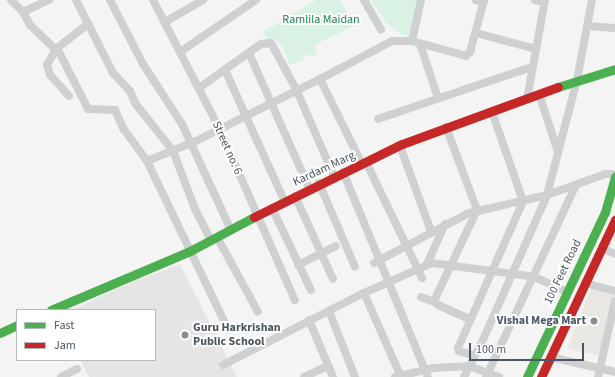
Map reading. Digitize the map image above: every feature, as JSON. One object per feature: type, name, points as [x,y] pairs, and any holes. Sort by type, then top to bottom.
[{"type":"street","points":[[11,0],[23,12],[30,25],[56,49],[85,105],[92,110],[114,110],[123,128],[147,161],[228,329]]},
{"type":"street","points":[[23,12],[49,0]]},
{"type":"street","points":[[76,0],[113,73],[130,91],[135,103],[173,151],[195,209],[258,312]]},
{"type":"street","points":[[110,0],[143,64],[182,124],[231,230]]},
{"type":"street","name":"Street no. 6","points":[[153,0],[219,128],[295,300]]},
{"type":"street","points":[[165,22],[203,0]]},
{"type":"street","points":[[180,52],[256,0]]},
{"type":"street","points":[[364,0],[382,30]]},
{"type":"street","points":[[421,0],[416,42],[438,98]]},
{"type":"street","points":[[527,99],[545,1],[535,0]]},
{"type":"street","points":[[464,377],[513,275],[547,195],[577,80],[592,0]]},
{"type":"street","points":[[147,161],[190,144],[296,89],[320,79],[386,43],[416,42],[466,56],[469,55],[476,33],[481,1]]},
{"type":"street","points":[[69,96],[50,75],[47,65],[56,49],[88,24]]},
{"type":"street","points":[[587,26],[615,28]]},
{"type":"street","points":[[476,33],[536,49]]},
{"type":"street","points":[[198,88],[261,44],[271,43],[296,89],[338,174],[388,282],[427,374]]},
{"type":"street","points":[[249,53],[309,188]]},
{"type":"street","points":[[378,119],[532,67]]},
{"type":"street","name":"Kardam Marg","points":[[52,309],[190,252],[318,183],[400,146],[446,127],[492,112],[577,80],[615,69]]},
{"type":"street","points":[[224,70],[246,114],[285,202]]},
{"type":"street","points":[[320,79],[422,278]]},
{"type":"street","points":[[539,94],[558,152]]},
{"type":"street","points":[[475,356],[458,349],[523,201],[492,112]]},
{"type":"street","points":[[435,302],[477,210],[446,127]]},
{"type":"street","points":[[400,146],[431,231]]},
{"type":"street","points":[[377,261],[431,231],[477,210],[547,195],[605,174],[614,175]]},
{"type":"street","name":"100 Feet Road","points":[[527,377],[605,212],[614,175]]},
{"type":"street","points":[[318,183],[354,267]]},
{"type":"street","points":[[488,375],[535,277],[576,185]]},
{"type":"street","points":[[295,196],[333,279]]},
{"type":"street","points":[[272,208],[311,290]]},
{"type":"street","name":"100 Feet Road","points":[[541,377],[615,220]]},
{"type":"street","points":[[427,264],[445,224]]},
{"type":"street","points":[[298,265],[336,246]]},
{"type":"street","points":[[602,248],[615,254]]},
{"type":"street","points":[[223,365],[309,320],[427,264],[453,264],[513,275],[535,277],[567,292]]},
{"type":"street","points":[[585,283],[615,291]]},
{"type":"street","points":[[364,293],[399,376],[427,374],[469,366],[488,375],[499,377]]},
{"type":"street","points":[[420,297],[435,302],[470,319]]},
{"type":"street","points":[[599,373],[615,301]]},
{"type":"street","points":[[329,311],[355,377]]},
{"type":"street","points":[[309,320],[333,377]]},
{"type":"street","points":[[0,333],[16,326]]},
{"type":"street","points":[[556,358],[599,373],[615,372]]},
{"type":"street","points":[[304,377],[328,366]]},
{"type":"street","points":[[67,376],[77,369]]},
{"type":"shaded area","name":"Guru Harkrishan Public School","points":[[180,264],[237,377],[89,377],[81,361],[156,361],[156,309],[75,309],[116,289]]},
{"type":"shaded area","name":"Vishal Mega Mart","points":[[591,288],[615,293],[603,356],[567,349]]},
{"type":"green space","name":"Ramlila Maidan","points":[[316,0],[340,0],[354,26],[314,45],[318,56],[303,55],[303,60],[290,65],[282,46],[276,40],[268,40],[263,32]]},
{"type":"green space","points":[[371,0],[419,0],[411,37],[399,33],[386,23]]},
{"type":"traffic: fast","points":[[558,87],[615,69]]},
{"type":"traffic: fast","points":[[527,377],[605,212],[615,176]]},
{"type":"traffic: fast","points":[[53,309],[190,251],[254,217]]},
{"type":"traffic: fast","points":[[0,333],[16,325]]},
{"type":"traffic: jam","points":[[254,217],[402,144],[558,87]]},
{"type":"traffic: jam","points":[[541,377],[615,220]]},
{"type":"place","name":"Vishal Mega Mart","points":[[594,321]]},
{"type":"place","name":"Guru Harkrishan Public School","points":[[185,335]]}]
